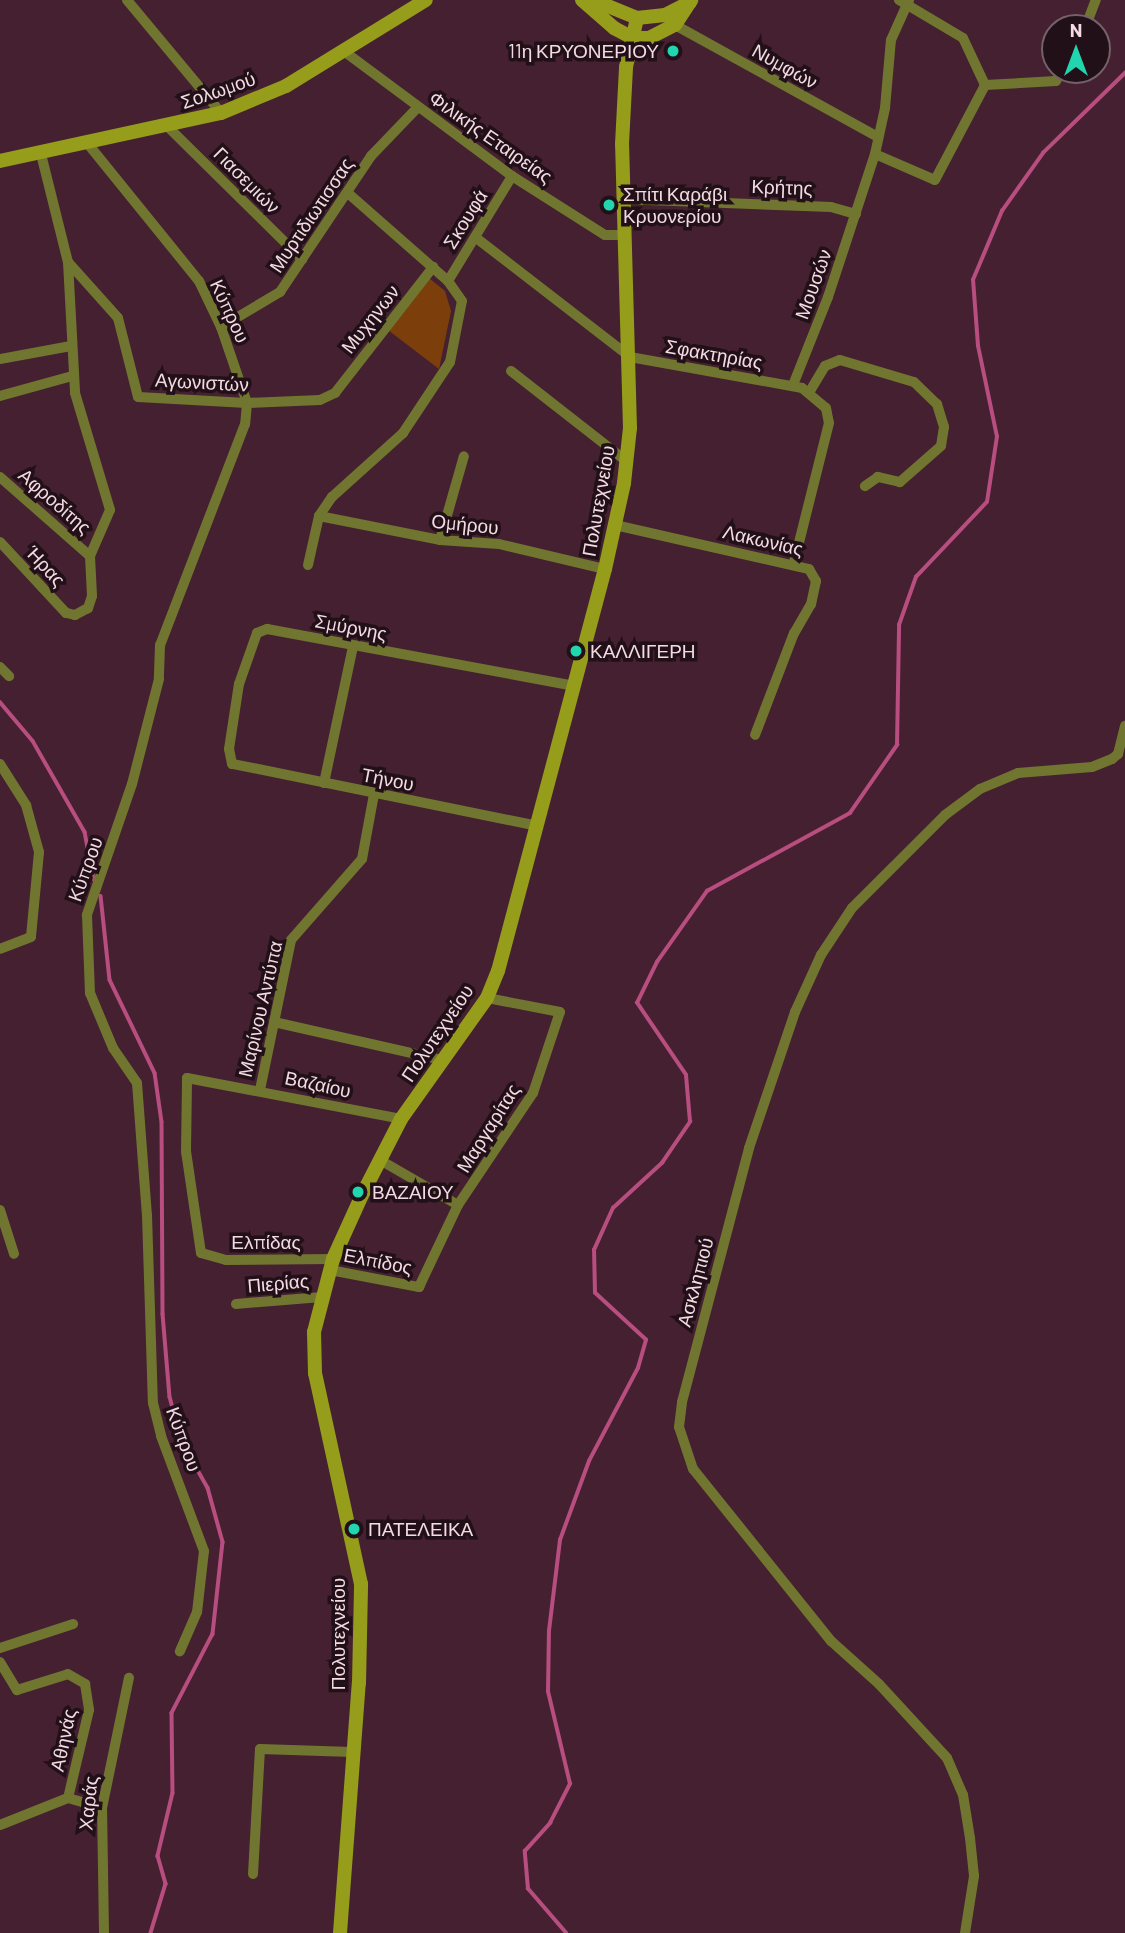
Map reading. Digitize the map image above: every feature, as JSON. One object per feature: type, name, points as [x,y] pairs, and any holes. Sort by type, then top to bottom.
[{"type":"street","points":[[127,0],[220,113]]},
{"type":"street","name":"Σολωμού","points":[[0,161],[88,144],[220,113],[286,86],[426,0]]},
{"type":"street","points":[[582,0],[634,38],[649,38],[675,25],[690,1]]},
{"type":"street","points":[[593,0],[637,18],[665,15],[690,1]]},
{"type":"street","points":[[905,1],[963,38],[985,85]]},
{"type":"street","name":"Μουσών","points":[[793,386],[875,154],[885,108],[891,40],[905,1]]},
{"type":"street","name":"Πολυτεχνείου","points":[[340,1933],[359,1683],[361,1584],[314,1373],[314,1332],[331,1265],[401,1119],[487,998],[538,826],[606,569],[626,461],[630,357],[622,199],[626,67],[637,18]]},
{"type":"street","name":"Νυμφών","points":[[675,25],[878,137]]},
{"type":"street","name":"Φιλικής Εταιρείας","points":[[345,52],[512,176],[605,235],[623,235]]},
{"type":"street","points":[[985,85],[1041,82]]},
{"type":"street","points":[[875,154],[935,180],[985,85]]},
{"type":"street","name":"Μυρτιδιωτισσας","points":[[221,327],[279,292],[348,194],[371,156],[418,107]]},
{"type":"street","name":"Γιασεμιών","points":[[167,126],[302,259]]},
{"type":"street","name":"Κύπρου","points":[[88,144],[199,281],[221,327],[247,403],[245,425],[160,645],[159,679],[135,773],[87,915],[90,993],[113,1048],[137,1083],[147,1215],[153,1403],[204,1551],[197,1612],[180,1651]]},
{"type":"street","points":[[41,154],[68,262],[72,376],[110,510],[90,556]]},
{"type":"street","name":"Σκουφά","points":[[448,281],[512,176]]},
{"type":"street","points":[[307,565],[319,516],[332,497],[403,433],[450,362],[462,301],[448,281],[348,194]]},
{"type":"street","name":"Κρήτης","points":[[622,199],[831,207],[856,214]]},
{"type":"street","points":[[475,237],[630,357]]},
{"type":"street","name":"Αγωνιστών","points":[[68,262],[118,318],[138,397],[247,403],[320,400],[335,393]]},
{"type":"street","name":"Μυχηνων","points":[[335,393],[433,267]]},
{"type":"street","points":[[0,359],[71,346]]},
{"type":"street","name":"Σφακτηρίας","points":[[630,357],[793,386]]},
{"type":"street","points":[[810,391],[825,366],[840,360],[914,382],[937,404],[944,427],[941,446],[900,482],[878,477],[865,486]]},
{"type":"street","points":[[511,371],[626,461]]},
{"type":"street","points":[[0,396],[72,376]]},
{"type":"street","points":[[793,386],[810,391],[826,408],[829,423],[794,562]]},
{"type":"street","points":[[440,540],[464,456]]},
{"type":"street","name":"Αφροδίτης","points":[[0,477],[90,556],[92,596],[88,608],[75,615],[66,613]]},
{"type":"street","name":"Ομήρου","points":[[319,516],[440,540],[499,544],[606,569]]},
{"type":"street","name":"Λακωνίας","points":[[615,525],[794,562],[809,569],[816,581],[811,604],[794,633],[755,735]]},
{"type":"street","name":"Ήρας","points":[[0,542],[66,613]]},
{"type":"street","name":"Σμύρνης","points":[[232,764],[229,749],[239,684],[257,633],[267,629],[575,686]]},
{"type":"street","points":[[324,783],[353,646]]},
{"type":"street","points":[[0,667],[9,676]]},
{"type":"street","name":"Ασκληπιού","points":[[965,1933],[974,1876],[963,1795],[947,1758],[879,1684],[831,1641],[693,1469],[679,1427],[682,1402],[753,1135],[795,1012],[821,955],[846,917],[945,815],[980,789],[1018,773],[1092,767],[1121,755],[1125,726]]},
{"type":"street","name":"Τήνου","points":[[232,764],[538,826]]},
{"type":"street","points":[[0,765],[26,804],[39,852],[31,937],[0,949]]},
{"type":"street","points":[[0,786],[13,782]]},
{"type":"street","name":"Μαρίνου Αντύπα","points":[[260,1090],[291,940],[362,859],[374,794]]},
{"type":"street","name":"Μαργαρίτας","points":[[419,1287],[458,1205],[533,1093],[559,1012],[487,998]]},
{"type":"street","points":[[274,1022],[443,1060]]},
{"type":"street","name":"Βαζαίου","points":[[201,1252],[186,1152],[187,1078],[401,1119]]},
{"type":"street","points":[[380,1160],[458,1205]]},
{"type":"street","points":[[0,1210],[14,1254]]},
{"type":"street","name":"Ελπίδας","points":[[201,1252],[226,1260],[331,1265]]},
{"type":"street","name":"Ελπίδος","points":[[331,1265],[419,1287]]},
{"type":"street","name":"Πιερίας","points":[[236,1304],[322,1297]]},
{"type":"street","points":[[0,1648],[73,1624]]},
{"type":"street","name":"Αθηνάς","points":[[0,1662],[16,1690],[68,1674],[85,1684],[89,1710],[68,1798],[0,1825]]},
{"type":"street","name":"Χαράς","points":[[104,1933],[102,1808],[129,1678]]},
{"type":"street","points":[[253,1874],[260,1749],[352,1752]]},
{"type":"street","points":[[68,1798],[102,1808]]},
{"type":"shaded area","points":[[429,278],[445,291],[451,311],[439,369],[388,330]]},
{"type":"waterway","points":[[566,1933],[528,1889],[525,1851],[550,1823],[570,1784],[548,1692],[549,1631],[560,1540],[589,1461],[638,1368],[646,1340],[595,1293],[594,1250],[613,1208],[662,1163],[690,1122],[686,1075],[637,1003],[657,962],[707,891],[850,813],[897,745],[899,625],[916,577],[987,502],[997,437],[978,346],[973,280],[1002,211],[1043,153],[1125,73]]},
{"type":"waterway","points":[[0,702],[33,741],[85,832],[94,879]]},
{"type":"waterway","points":[[101,896],[110,980],[155,1073],[162,1122],[163,1314],[170,1397],[182,1442],[208,1488],[223,1542],[213,1634],[172,1713],[173,1793],[158,1856],[166,1884],[151,1933]]},
{"type":"place","name":"11η ΚΡΥΟΝΕΡΙΟΥ","points":[[673,51]]},
{"type":"place","name":"Σπίτι Καράβι Κρυονερίου","points":[[609,205]]},
{"type":"place","name":"ΚΑΛΛΙΓΕΡΗ","points":[[576,651]]},
{"type":"place","name":"ΒΑΖΑΙΟΥ","points":[[358,1192]]},
{"type":"place","name":"ΠΑΤΕΛΕΙΚΑ","points":[[354,1529]]}]
